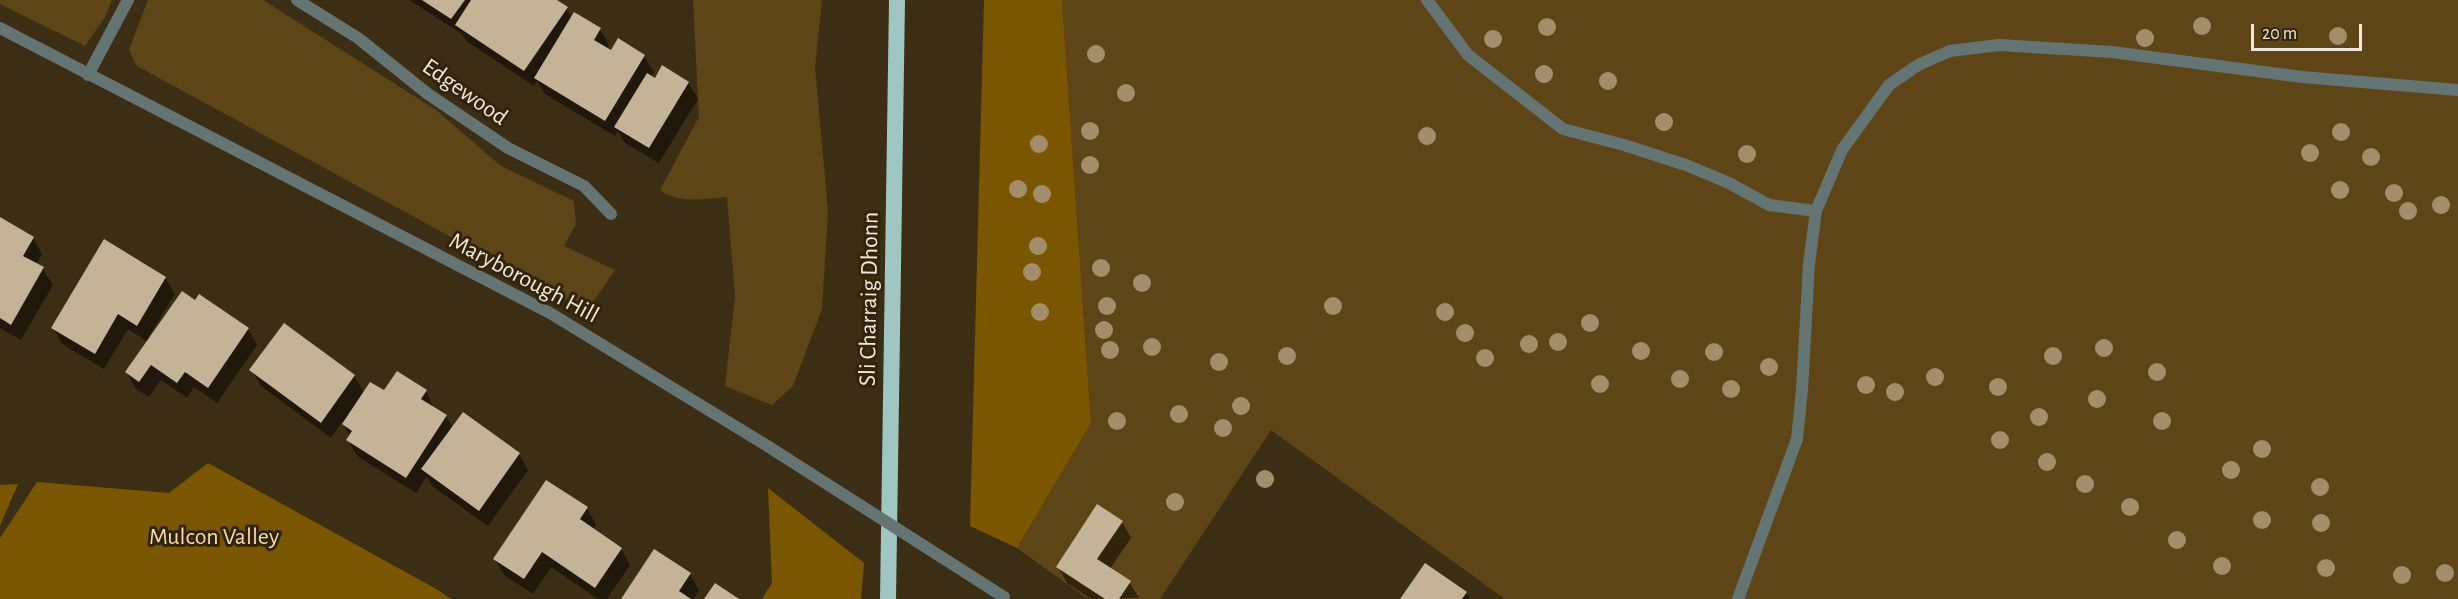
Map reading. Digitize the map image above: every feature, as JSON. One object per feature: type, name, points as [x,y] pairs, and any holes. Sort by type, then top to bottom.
[{"type":"highway","name":"Sli Charraig Dhonn","points":[[888,599],[897,0]]},
{"type":"street","points":[[88,75],[128,0]]},
{"type":"street","name":"Edgewood","points":[[297,0],[358,38],[428,94],[508,148],[584,186],[611,213]]},
{"type":"street","points":[[1427,0],[1468,55],[1563,129],[1686,165],[1729,183],[1769,206],[1816,211]]},
{"type":"street","name":"Maryborough Hill","points":[[0,28],[550,313],[769,447],[1006,598]]},
{"type":"street","points":[[1738,599],[1797,439],[1809,264],[1816,211],[1842,150],[1889,85],[1918,65],[1950,51],[1999,45],[2048,46],[2112,52],[2302,77],[2458,90]]},
{"type":"shaded area","points":[[0,0],[112,0],[105,17],[85,46],[0,4]]},
{"type":"shaded area","points":[[148,0],[263,0],[436,110],[501,166],[574,201],[576,224],[564,246],[615,270],[587,311],[137,66],[129,50]]},
{"type":"shaded area","points":[[693,0],[822,0],[815,67],[828,211],[822,309],[793,386],[772,405],[725,386],[735,296],[727,197],[683,199],[660,190],[699,117]]},
{"type":"shaded area","points":[[1062,0],[2458,0],[2458,599],[1505,599],[1271,430],[1160,599],[1088,599],[1017,548],[1091,423]]},
{"type":"green space","points":[[984,0],[1062,0],[1091,423],[1017,548],[970,526]]},
{"type":"green space","name":"Mulcon Valley","points":[[208,463],[451,599],[0,599],[0,538],[37,482],[169,493]]},
{"type":"green space","points":[[18,484],[0,526],[0,485]]},
{"type":"green space","points":[[768,488],[864,563],[861,599],[762,599],[772,583]]},
{"type":"building","points":[[422,0],[465,0],[451,19]]},
{"type":"building","points":[[471,0],[557,0],[568,7],[524,71],[455,25]]},
{"type":"building","points":[[574,12],[601,28],[594,40],[611,50],[618,38],[645,55],[605,121],[534,78]]},
{"type":"building","points":[[662,65],[689,82],[649,148],[614,127],[647,73],[655,78]]},
{"type":"building","points":[[0,217],[34,237],[23,256],[44,267],[11,325],[0,318]]},
{"type":"building","points":[[104,239],[166,277],[137,326],[118,314],[95,354],[51,328]]},
{"type":"building","points":[[182,291],[195,300],[199,294],[249,328],[208,388],[185,372],[177,383],[151,365],[139,382],[125,372]]},
{"type":"building","points":[[284,323],[355,375],[321,423],[249,370]]},
{"type":"building","points":[[397,371],[427,390],[421,399],[447,415],[406,478],[346,440],[352,431],[342,424],[370,382],[384,390]]},
{"type":"building","points":[[463,412],[520,453],[479,511],[421,469]]},
{"type":"building","points":[[546,480],[588,507],[580,519],[622,548],[595,588],[542,552],[524,579],[493,559]]},
{"type":"building","points":[[1097,504],[1123,521],[1097,559],[1131,581],[1119,599],[1105,599],[1056,567]]},
{"type":"building","points":[[654,549],[691,573],[679,591],[691,599],[621,599]]},
{"type":"building","points":[[1425,563],[1467,592],[1462,599],[1400,599]]},
{"type":"building","points":[[715,583],[739,599],[704,599]]}]
